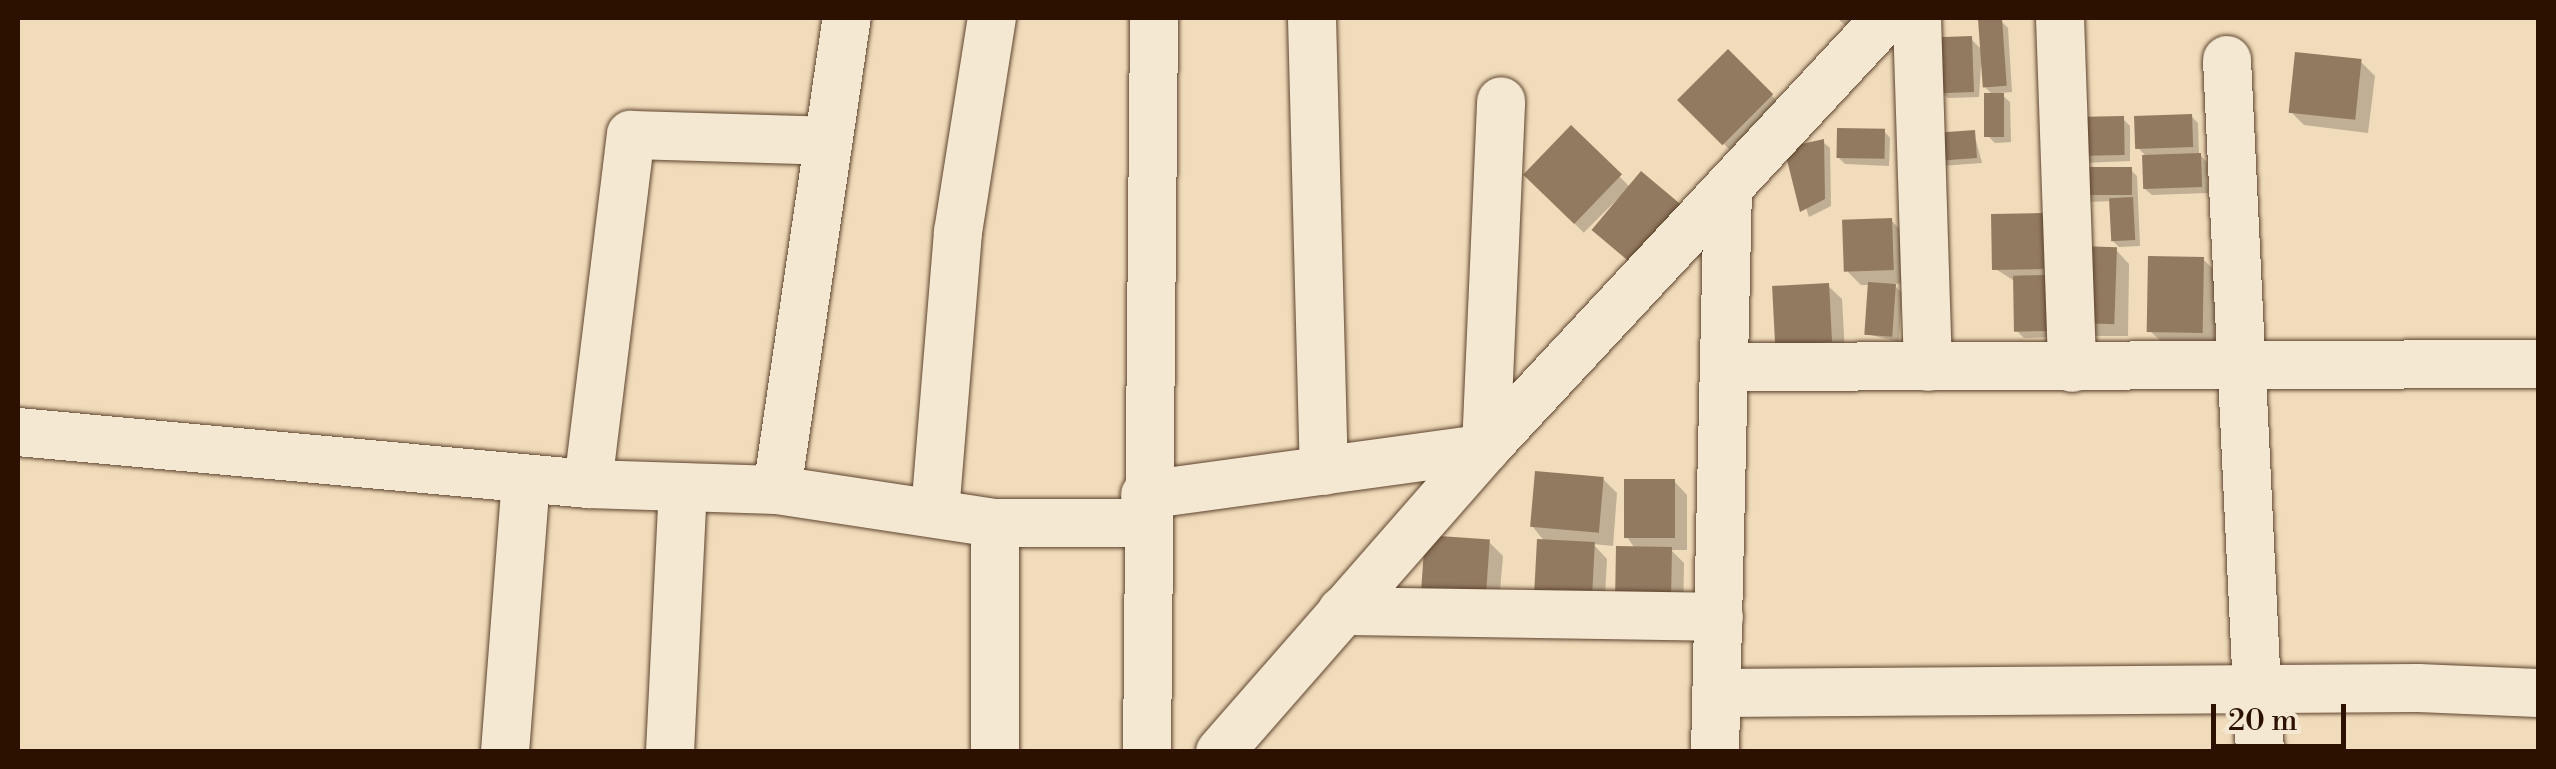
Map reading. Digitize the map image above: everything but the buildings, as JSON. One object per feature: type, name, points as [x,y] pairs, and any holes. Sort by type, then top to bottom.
[{"type":"street","points":[[776,490],[847,18]]},
{"type":"street","points":[[935,512],[958,232],[992,18]]},
{"type":"street","points":[[1147,752],[1145,509],[1154,18]]},
{"type":"street","points":[[1312,18],[1324,470]]},
{"type":"street","points":[[1220,752],[1486,448],[1886,18]]},
{"type":"street","points":[[1917,18],[1928,367]]},
{"type":"street","points":[[2060,18],[2072,368]]},
{"type":"street","points":[[2227,60],[2260,752]]},
{"type":"street","points":[[1486,448],[1501,101]]},
{"type":"street","points":[[588,484],[631,135],[828,141]]},
{"type":"street","points":[[1716,752],[1728,189]]},
{"type":"street","points":[[1724,367],[2538,364]]},
{"type":"street","points":[[18,432],[588,484],[776,490],[995,523],[1145,509],[1324,470],[1486,448]]},
{"type":"street","points":[[505,752],[526,479]]},
{"type":"street","points":[[670,752],[682,487]]},
{"type":"street","points":[[995,523],[995,752]]},
{"type":"street","points":[[1342,610],[1718,617]]},
{"type":"street","points":[[1717,693],[2258,688],[2538,693]]}]
